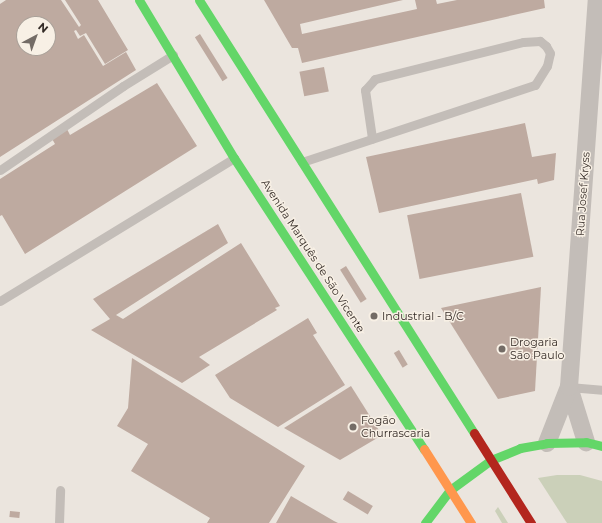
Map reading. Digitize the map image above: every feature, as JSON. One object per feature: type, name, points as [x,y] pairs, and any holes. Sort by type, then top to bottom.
[{"type":"main road","name":"Avenida Marquês de São Vicente","points":[[139,0],[234,158],[471,523]]},
{"type":"main road","points":[[199,0],[531,523]]},
{"type":"main road","points":[[425,523],[450,490],[491,460],[520,448],[547,443],[594,444]]},
{"type":"street","name":"Rua Josef Kryss","points":[[547,443],[569,387],[598,0]]},
{"type":"street","name":"Rua Josef Kryss","points":[[569,387],[594,444]]},
{"type":"lane","points":[[302,162],[535,85],[548,66],[550,53],[546,46],[540,41],[523,42],[375,79],[364,90],[372,138]]},
{"type":"lane","points":[[0,170],[122,86],[173,55]]},
{"type":"lane","points":[[0,301],[234,158]]},
{"type":"lane","points":[[569,387],[602,390]]},
{"type":"lane","points":[[59,523],[60,490]]},
{"type":"green space","points":[[557,475],[580,475],[602,481],[602,523],[567,523],[538,478]]},
{"type":"green space","points":[[498,507],[508,523],[502,523],[495,511]]},
{"type":"building","points":[[6,0],[61,0],[79,27],[81,25],[65,0],[98,0],[128,50],[105,64],[86,33],[80,36],[76,30],[74,31],[78,39],[84,35],[103,66],[126,52],[136,70],[0,157],[0,4]]},
{"type":"building","points":[[264,0],[403,0],[300,24],[302,34],[417,9],[415,0],[436,0],[437,4],[457,0],[544,0],[545,8],[302,63],[298,48],[292,48]]},
{"type":"building","points":[[200,34],[228,78],[222,81],[195,37]]},
{"type":"building","points":[[324,67],[329,92],[304,96],[299,72]]},
{"type":"building","points":[[157,83],[197,146],[25,254],[2,215],[0,216],[0,179],[55,144],[51,137],[66,127],[70,135]]},
{"type":"building","points":[[525,123],[532,157],[556,153],[554,180],[538,184],[537,179],[379,213],[366,157]]},
{"type":"building","points":[[521,193],[533,257],[420,279],[407,215]]},
{"type":"building","points":[[218,224],[228,243],[116,315],[123,319],[241,243],[280,306],[275,308],[277,310],[199,357],[210,365],[182,383],[91,330],[110,319],[93,299]]},
{"type":"building","points":[[346,266],[367,299],[361,303],[340,270]]},
{"type":"building","name":"Drogaria São Paulo","points":[[541,287],[535,391],[498,399],[441,308]]},
{"type":"building","points":[[308,318],[317,333],[313,335],[345,385],[278,427],[230,398],[215,375]]},
{"type":"building","points":[[399,350],[408,365],[403,368],[394,353]]},
{"type":"building","points":[[132,358],[305,466],[269,523],[207,523],[210,518],[131,471],[148,444],[117,426],[128,408]]},
{"type":"building","points":[[351,386],[380,432],[379,437],[340,460],[284,428]]},
{"type":"building","points":[[348,491],[373,506],[368,515],[343,500]]},
{"type":"building","points":[[291,496],[334,521],[338,523],[276,523]]},
{"type":"building","points":[[10,511],[20,512],[19,518],[9,517]]},
{"type":"traffic: fast","points":[[139,0],[234,158],[424,449]]},
{"type":"traffic: fast","points":[[199,0],[474,433]]},
{"type":"traffic: fast","points":[[425,523],[450,490],[491,460],[520,448],[547,443],[586,442],[602,446]]},
{"type":"traffic: slow","points":[[424,449],[471,523]]},
{"type":"traffic: jam","points":[[474,433],[531,523]]},
{"type":"place","name":"Industrial - B/C","points":[[374,316]]},
{"type":"place","name":"Drogaria São Paulo","points":[[502,349]]},
{"type":"place","name":"Fogão Churrascaria","points":[[353,427]]}]
